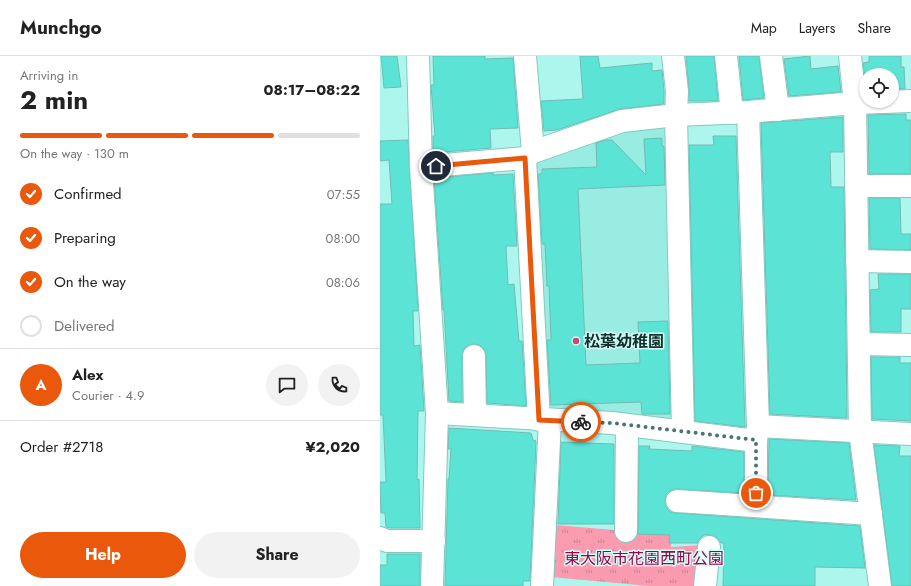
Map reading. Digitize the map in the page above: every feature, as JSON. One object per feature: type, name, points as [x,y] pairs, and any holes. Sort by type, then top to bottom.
[{"type":"street","points":[[418,56],[421,167],[437,413],[432,586]]},
{"type":"street","points":[[525,56],[544,420],[542,586]]},
{"type":"street","points":[[673,56],[677,91],[676,115],[683,431]]},
{"type":"street","points":[[726,56],[740,113],[757,433],[756,506]]},
{"type":"street","points":[[772,56],[778,110]]},
{"type":"street","points":[[850,56],[855,103],[860,432],[880,586]]},
{"type":"street","points":[[421,167],[529,155],[622,121],[676,115],[740,113],[855,103],[911,101]]},
{"type":"street","points":[[856,186],[911,186]]},
{"type":"street","points":[[858,261],[911,262]]},
{"type":"street","points":[[859,344],[911,345]]},
{"type":"street","points":[[474,356],[475,415]]},
{"type":"street","points":[[437,413],[627,425],[683,431],[757,433],[860,432],[911,434]]},
{"type":"street","points":[[626,531],[627,425]]},
{"type":"street","points":[[677,501],[871,514]]},
{"type":"street","points":[[380,538],[387,541],[434,541]]},
{"type":"street","points":[[705,586],[709,547]]},
{"type":"shaded area","points":[[668,126],[677,423],[546,414],[534,165],[619,130]]},
{"type":"green space","name":"東大阪市花園西町公園","points":[[555,525],[626,531],[672,531],[671,547],[703,545],[699,586],[649,586],[551,577]]},
{"type":"building","points":[[381,56],[397,56],[401,87],[384,88]]},
{"type":"building","points":[[433,56],[485,56],[485,59],[513,58],[518,128],[490,129],[491,148],[433,153],[433,136],[435,136],[431,85],[434,85]]},
{"type":"building","points":[[580,56],[598,56],[600,68],[652,63],[652,71],[662,70],[664,104],[620,109],[557,130],[544,131],[541,101],[583,99]]},
{"type":"building","points":[[686,56],[714,56],[718,101],[689,101]]},
{"type":"building","points":[[739,56],[759,56],[764,98],[743,100]]},
{"type":"building","points":[[810,56],[811,69],[838,66],[841,92],[789,96],[784,59]]},
{"type":"building","points":[[869,56],[901,56],[901,67],[904,67],[905,89],[899,89],[899,68],[864,68],[863,63],[869,62]]},
{"type":"building","points":[[906,114],[906,120],[911,120],[911,174],[869,174],[868,115]]},
{"type":"building","points":[[843,117],[843,152],[830,152],[831,187],[844,187],[847,418],[770,414],[761,123]]},
{"type":"building","points":[[713,136],[736,136],[745,427],[695,421],[689,145],[714,145]]},
{"type":"building","points":[[662,138],[662,146],[664,146],[665,185],[578,189],[586,365],[640,363],[638,322],[668,321],[670,414],[642,414],[641,402],[551,405],[547,340],[551,340],[549,286],[547,286],[545,244],[542,244],[538,174],[542,174],[542,169],[597,167],[596,143],[612,140],[646,175],[644,139]]},
{"type":"building","points":[[408,140],[418,311],[413,311],[414,346],[420,345],[424,411],[418,411],[417,480],[419,479],[420,528],[390,528],[386,527],[385,513],[381,513],[380,489],[380,482],[386,482],[383,415],[380,415],[380,204],[392,204],[389,160],[380,161],[380,141]]},
{"type":"building","points":[[493,173],[493,175],[513,174],[517,246],[506,246],[508,285],[514,284],[519,341],[522,341],[526,406],[487,403],[486,355],[484,349],[480,345],[474,344],[467,346],[463,350],[462,402],[449,401],[434,178]]},
{"type":"building","points":[[869,198],[900,198],[901,234],[911,234],[911,250],[870,249]]},
{"type":"building","points":[[878,274],[911,274],[911,309],[901,309],[901,332],[871,332],[870,290],[879,289]]},
{"type":"building","points":[[871,357],[900,357],[900,363],[911,363],[911,421],[872,419]]},
{"type":"building","points":[[449,428],[531,433],[533,440],[536,441],[530,581],[523,581],[523,586],[445,586],[448,479],[451,449],[448,449]]},
{"type":"building","points":[[769,439],[849,443],[856,500],[768,495]]},
{"type":"building","points":[[561,442],[614,444],[614,524],[558,524]]},
{"type":"building","points":[[874,445],[900,446],[899,456],[911,456],[911,586],[892,586]]},
{"type":"building","points":[[639,446],[650,446],[649,449],[692,451],[692,446],[744,452],[744,493],[677,489],[671,490],[666,494],[666,507],[670,512],[676,513],[860,526],[865,568],[815,567],[815,586],[723,586],[724,543],[721,543],[716,537],[704,535],[699,539],[698,543],[669,543],[670,535],[638,534]]},
{"type":"building","points":[[387,554],[420,554],[420,586],[380,586],[380,565],[387,565]]},
{"type":"way so far","points":[[581,422],[612,423],[756,440],[756,493]]},
{"type":"place","name":"松葉幼稚園","points":[[576,341]]},
{"type":"route","points":[[436,166],[525,158],[539,420],[581,422]]}]
